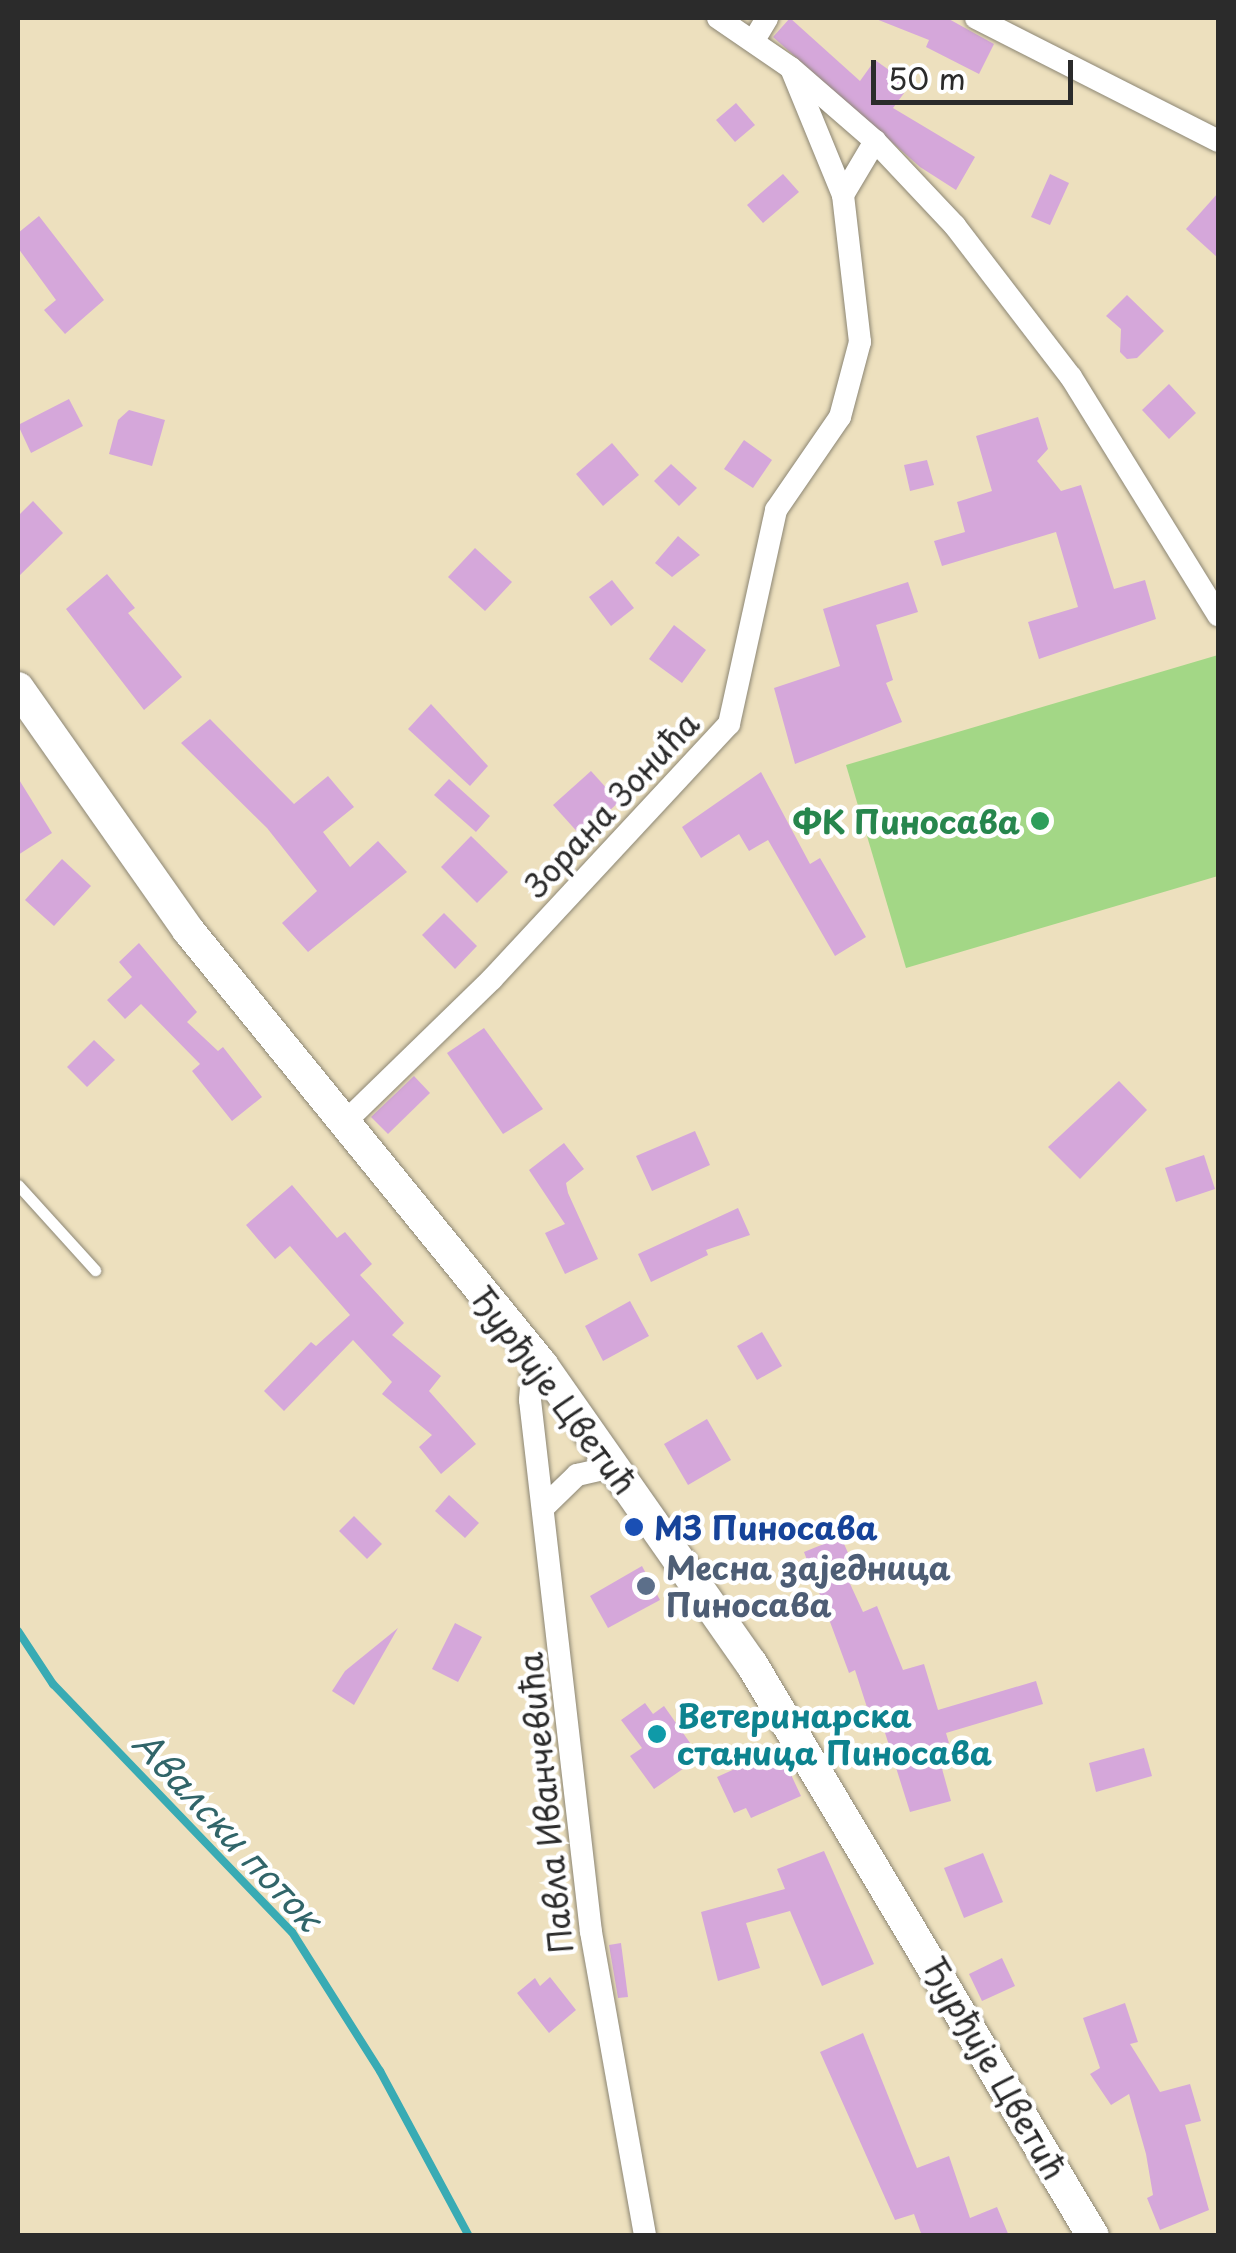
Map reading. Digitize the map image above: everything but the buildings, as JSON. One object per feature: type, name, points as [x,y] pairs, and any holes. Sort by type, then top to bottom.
[{"type":"street","points":[[718,18],[791,68],[875,141],[1016,299],[1218,615]]},
{"type":"street","points":[[754,40],[767,18]]},
{"type":"street","points":[[981,18],[1218,141]]},
{"type":"street","name":"Зорана Зонића","points":[[344,1122],[492,980],[729,724],[776,510],[840,417],[854,379],[858,289],[843,194],[791,68]]},
{"type":"street","points":[[843,194],[875,141]]},
{"type":"street","name":"Ђурђије Цветић","points":[[23,706],[188,930],[542,1366],[751,1664],[1092,2236]]},
{"type":"street","name":"Павла Иванчевића","points":[[542,1366],[529,1386],[546,1506],[604,2030],[645,2236]]},
{"type":"street","points":[[546,1506],[577,1475],[614,1468]]},
{"type":"lane","points":[[18,1185],[95,1270]]},
{"type":"green space","name":"ФК Пиносава","points":[[1218,655],[1218,876],[906,968],[846,765]]},
{"type":"waterway","name":"Авалски поток","points":[[18,1631],[53,1684],[292,1932],[380,2071],[469,2236]]},
{"type":"place","name":"ФК Пиносава","points":[[1040,821]]},
{"type":"place","name":"МЗ Пиносава","points":[[634,1527]]},
{"type":"place","name":"Месна заједница Пиносава","points":[[646,1586]]},
{"type":"place","name":"Ветеринарска станица Пиносава","points":[[657,1734]]}]
